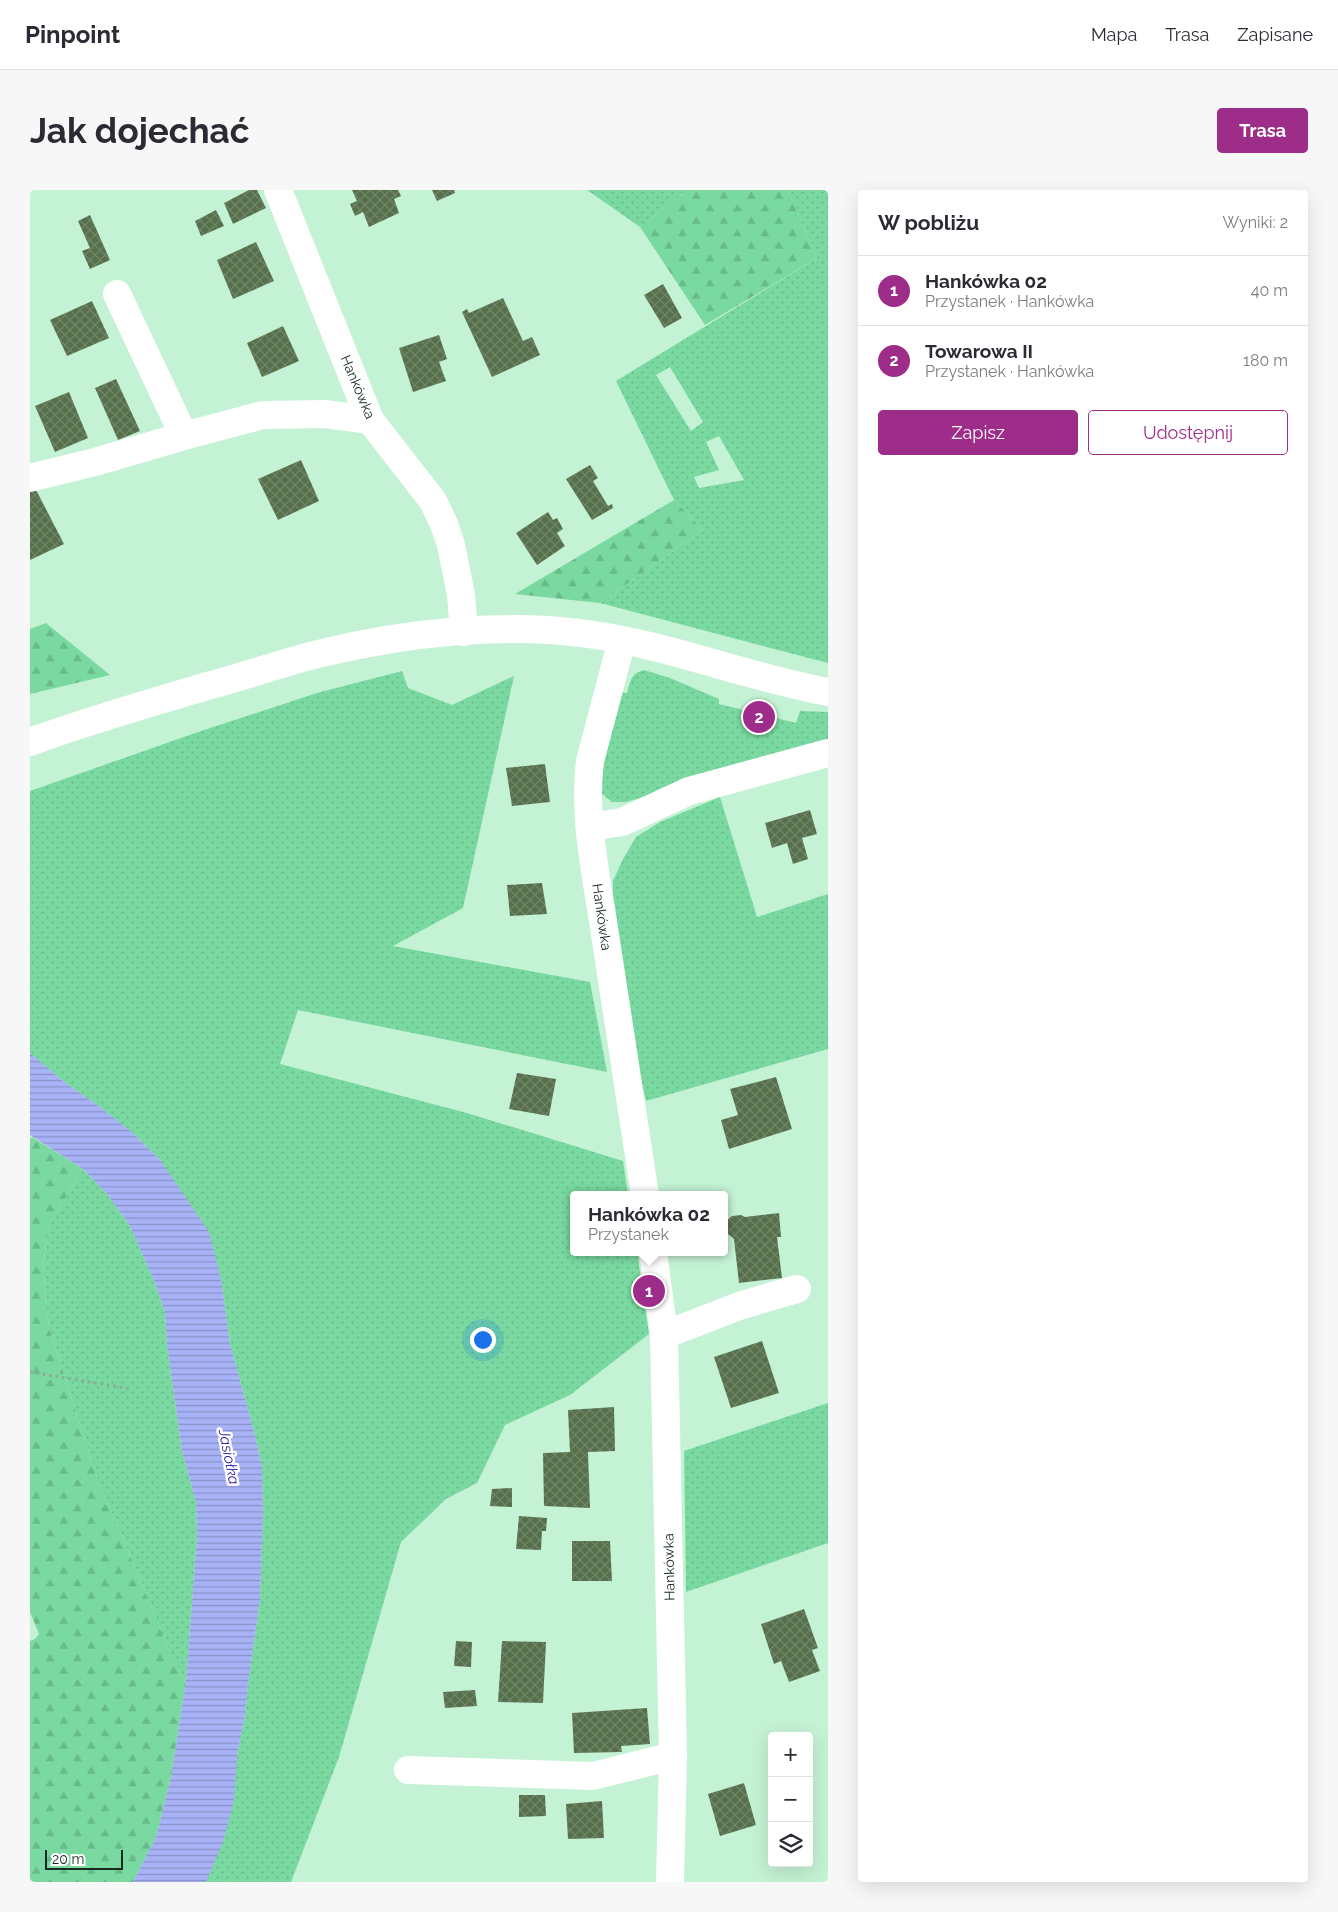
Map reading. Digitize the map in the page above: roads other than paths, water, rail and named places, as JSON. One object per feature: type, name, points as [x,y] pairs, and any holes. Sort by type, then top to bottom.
[{"type":"street","name":"Hankówka","points":[[278,190],[370,420],[433,501],[444,524],[451,545],[461,595],[464,632]]},
{"type":"street","points":[[118,294],[184,436]]},
{"type":"street","points":[[30,478],[95,462],[262,415],[325,414],[370,420]]},
{"type":"street","points":[[30,742],[83,723],[321,653],[392,640],[487,630],[556,630],[589,634],[622,640],[787,684],[828,692]]},
{"type":"street","name":"Hankówka","points":[[622,640],[590,761],[588,778],[590,827],[608,958],[644,1191]]},
{"type":"street","points":[[590,827],[622,822],[690,791],[828,753]]},
{"type":"street","name":"Hankówka","points":[[654,1256],[664,1335],[673,1756],[670,1882]]},
{"type":"street","points":[[664,1335],[742,1305],[797,1290]]},
{"type":"street","points":[[408,1770],[593,1776],[673,1756]]},
{"type":"water","name":"Jasiołka","points":[[30,1053],[63,1081],[134,1134],[161,1161],[209,1232],[221,1279],[230,1344],[262,1467],[263,1513],[260,1600],[245,1715],[237,1756],[234,1800],[223,1842],[206,1882],[133,1882],[156,1837],[171,1777],[186,1681],[197,1536],[196,1502],[182,1451],[167,1346],[165,1312],[155,1283],[130,1226],[107,1194],[83,1169],[30,1135]]},
{"type":"place","name":"Towarowa II","points":[[759,717]]},
{"type":"place","name":"Hankówka 02","points":[[649,1291]]}]
